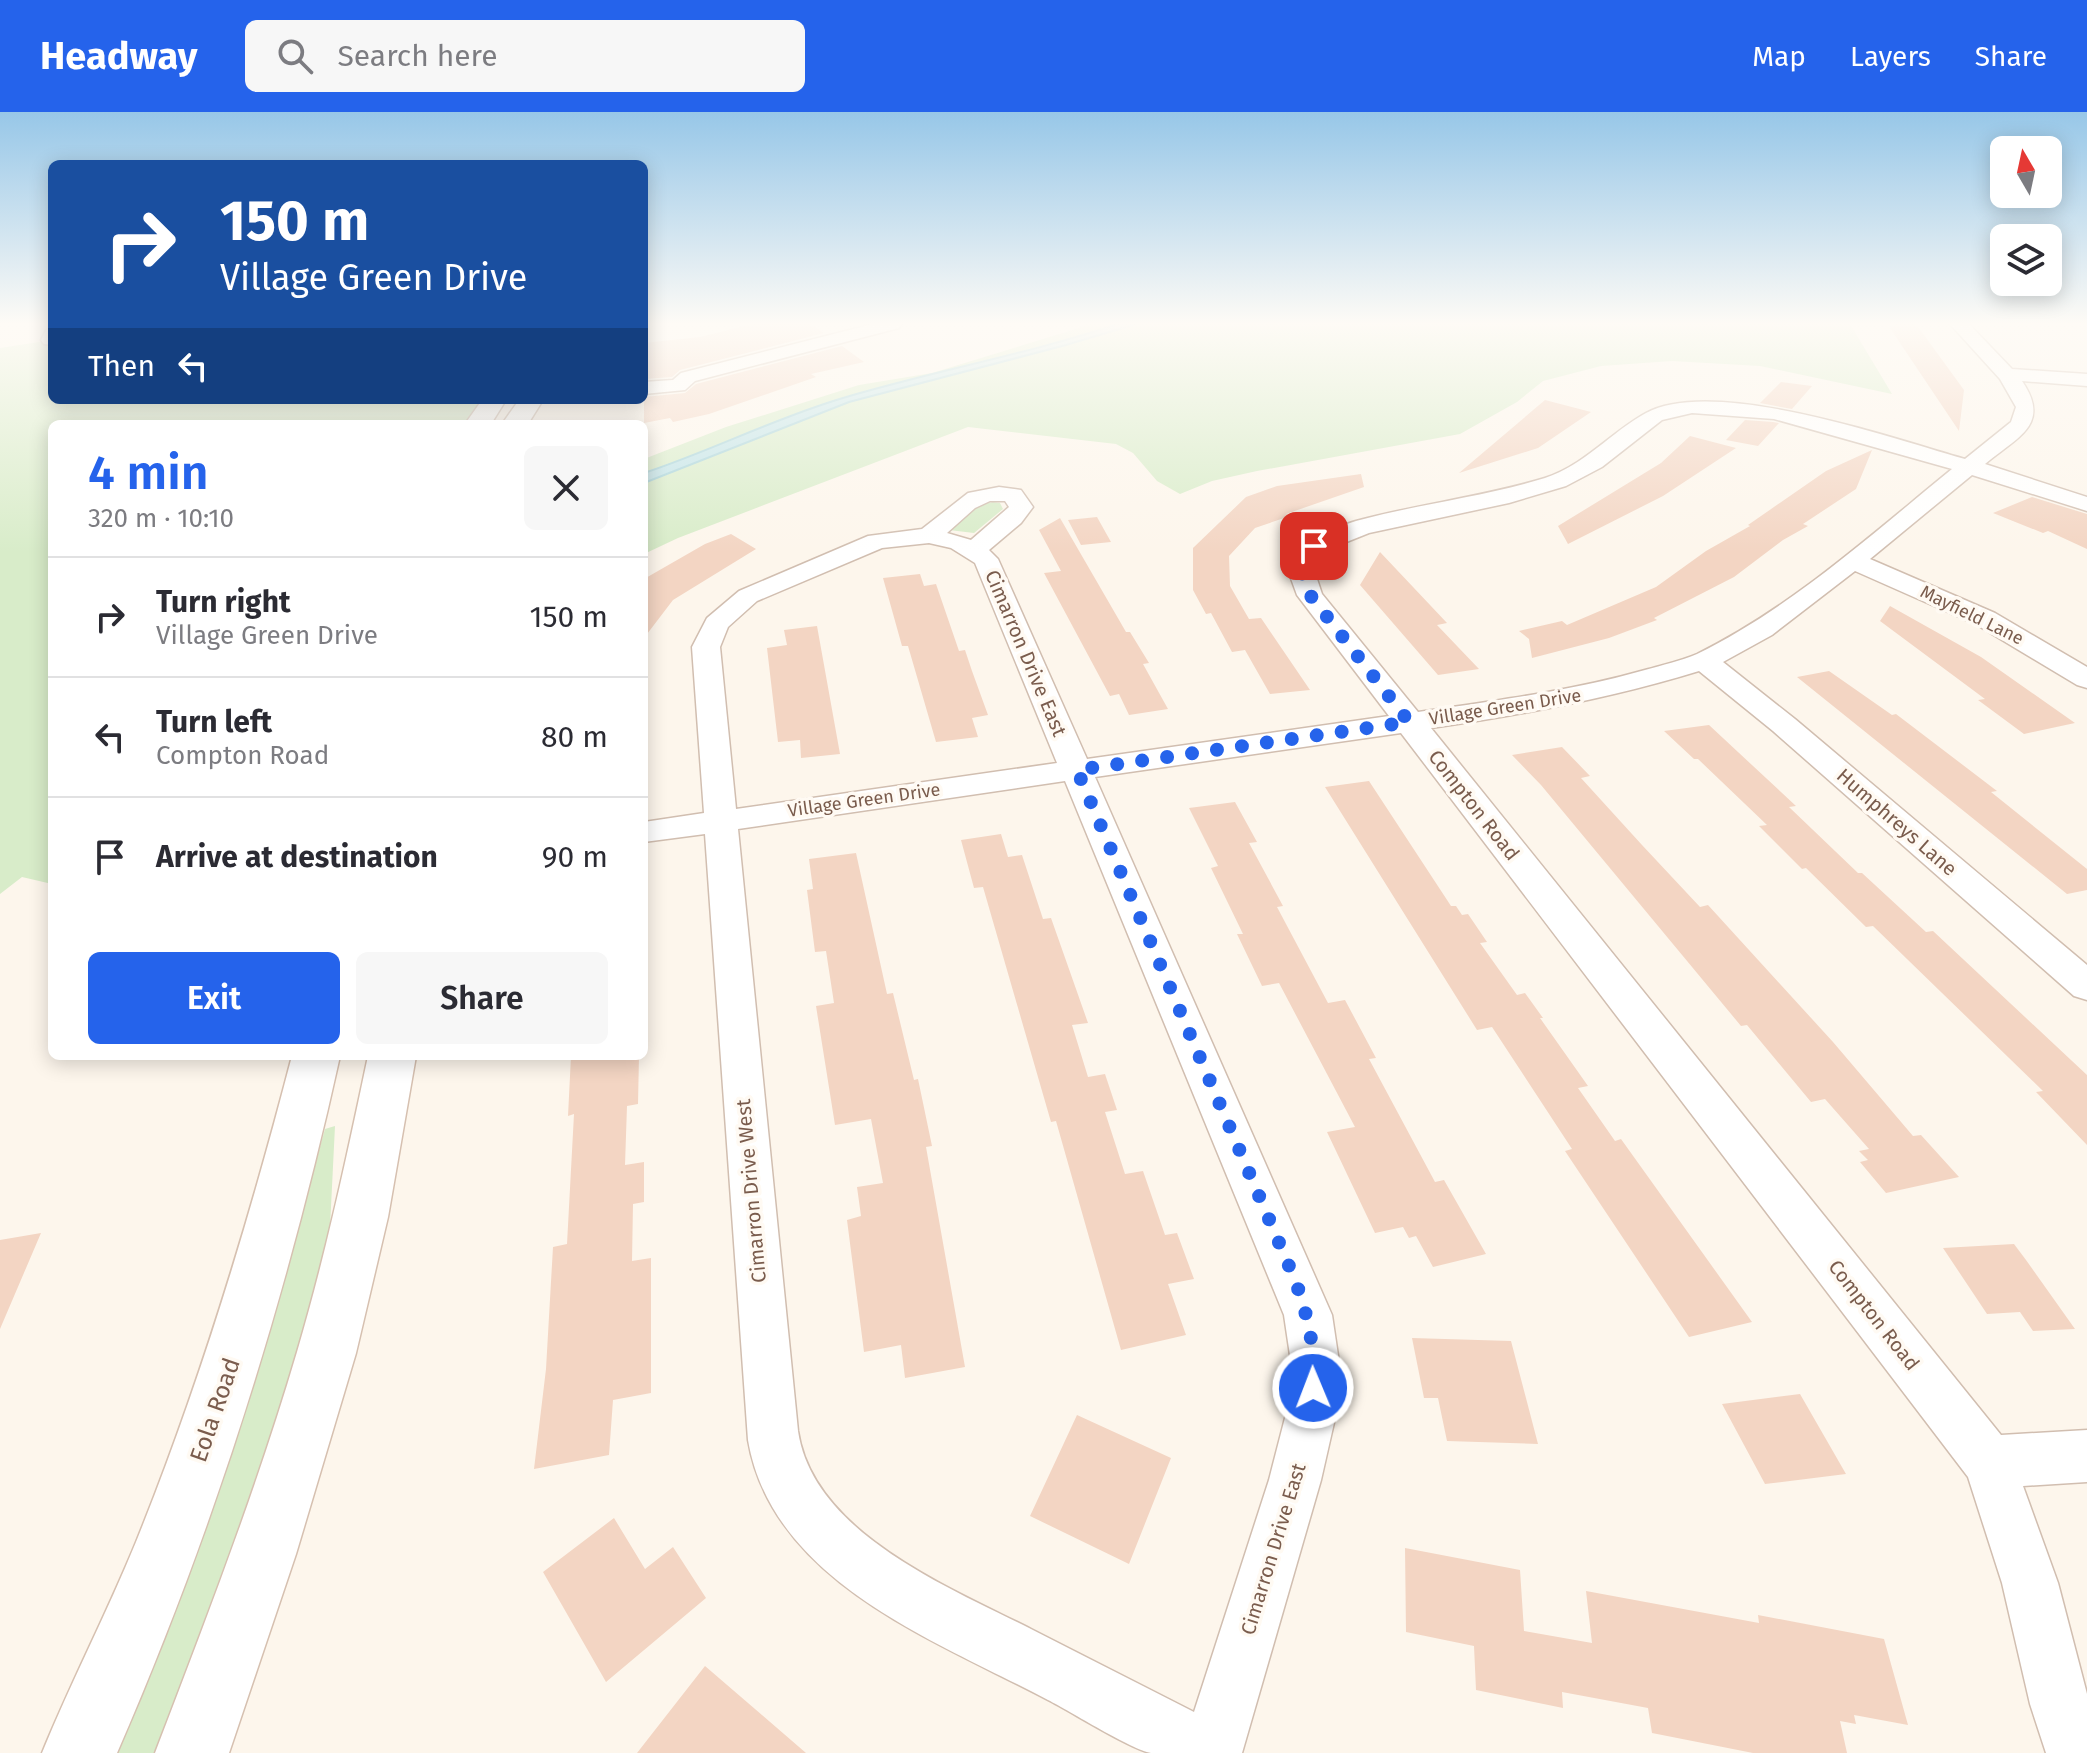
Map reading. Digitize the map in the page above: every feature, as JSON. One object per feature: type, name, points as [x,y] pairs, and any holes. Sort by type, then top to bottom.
[{"type":"main road","name":"Eola Road","points":[[79,1753],[143,1608],[211,1426],[262,1268],[315,1060]]},
{"type":"main road","points":[[192,1753],[267,1546],[330,1339],[361,1217],[391,1060]]},
{"type":"street","name":"Village Green Drive","points":[[648,831],[1574,697],[1704,661],[1787,612],[1971,467],[2018,426],[2026,415],[2023,401]]},
{"type":"street","name":"Compton Road","points":[[2076,1753],[2060,1704],[2030,1583],[1989,1462],[1310,595],[1302,573],[1314,546],[1362,527],[1509,496],[1558,481],[1594,462],[1655,416],[1683,408],[1719,407],[1775,413],[1971,467],[2087,504]]},
{"type":"street","points":[[929,536],[974,497],[987,493],[1013,495],[1021,507],[1013,518],[973,551]]},
{"type":"street","name":"Cimarron Drive East","points":[[929,536],[959,543],[986,559],[1308,1315],[1315,1362],[1311,1414],[1295,1480],[1212,1753]]},
{"type":"street","name":"Cimarron Drive West","points":[[929,536],[877,541],[748,596],[716,624],[706,647],[769,1397],[779,1463],[809,1518],[850,1558],[894,1589],[1212,1753]]},
{"type":"street","name":"Mayfield Lane","points":[[1853,561],[1986,619],[2087,679]]},
{"type":"street","name":"Humphreys Lane","points":[[1704,661],[1784,725],[2087,986]]},
{"type":"street","points":[[1989,1462],[2087,1456]]},
{"type":"green space","points":[[0,401],[48,401],[48,404],[478,404],[468,420],[48,420],[48,883],[22,877],[0,894]]},
{"type":"green space","points":[[810,401],[1519,401],[1460,434],[1257,471],[1212,481],[1180,494],[1157,481],[1133,453],[1116,444],[968,427],[648,552],[648,457],[726,427]]},
{"type":"green space","points":[[1000,503],[1003,509],[974,533],[949,530],[978,505]]},
{"type":"green space","points":[[335,1126],[330,1227],[278,1413],[231,1549],[155,1753],[116,1753],[260,1360],[325,1129]]},
{"type":"water","points":[[836,401],[854,401],[648,481],[648,472]]},
{"type":"building","points":[[648,401],[748,401],[673,422],[670,418],[648,422],[644,420],[644,404],[648,404]]},
{"type":"building","points":[[1544,401],[1591,412],[1538,448],[1459,473]]},
{"type":"building","points":[[1762,401],[1799,401],[1792,409],[1760,403]]},
{"type":"building","points":[[1939,401],[1963,401],[1959,431]]},
{"type":"building","points":[[1745,420],[1779,423],[1758,446],[1726,440]]},
{"type":"building","points":[[1690,436],[1736,448],[1663,496],[1568,544],[1558,526],[1661,463]]},
{"type":"building","points":[[1872,450],[1856,489],[1803,524],[1808,526],[1783,540],[1734,577],[1654,618],[1657,620],[1609,638],[1532,658],[1529,639],[1519,631],[1562,621],[1567,625],[1656,587],[1706,551],[1750,526],[1826,471]]},
{"type":"building","points":[[1361,474],[1364,487],[1255,528],[1229,556],[1230,586],[1249,619],[1261,618],[1310,690],[1270,694],[1245,650],[1232,652],[1211,613],[1206,614],[1193,590],[1193,548],[1246,497],[1277,486]]},
{"type":"building","points":[[2032,497],[2087,514],[2087,549],[2048,531],[2043,533],[1993,513]]},
{"type":"building","points":[[1097,517],[1111,542],[1081,545],[1068,520]]},
{"type":"building","points":[[1060,518],[1126,632],[1130,632],[1149,663],[1143,664],[1168,709],[1129,715],[1119,694],[1110,696],[1044,573],[1061,571],[1039,530]]},
{"type":"building","points":[[731,534],[756,549],[673,600],[648,633],[648,577],[705,544]]},
{"type":"building","points":[[1380,552],[1447,623],[1437,625],[1479,669],[1438,675],[1360,585]]},
{"type":"building","points":[[920,574],[924,586],[936,584],[959,651],[965,650],[988,715],[972,718],[978,737],[936,742],[908,646],[902,646],[883,578]]},
{"type":"building","points":[[1890,606],[1981,657],[2075,723],[2024,734],[1978,700],[1985,699],[1880,621]]},
{"type":"building","points":[[817,626],[840,754],[801,758],[800,740],[778,742],[767,648],[787,645],[784,630]]},
{"type":"building","points":[[1829,671],[1892,715],[1896,714],[1997,791],[1991,792],[2087,869],[2087,890],[2067,894],[1797,677]]},
{"type":"building","points":[[1709,725],[1796,806],[1789,807],[1858,873],[1862,873],[1926,932],[1933,931],[2087,1075],[2087,1145],[2036,1092],[2043,1091],[1873,926],[1866,927],[1806,868],[1802,869],[1759,826],[1767,825],[1664,731]]},
{"type":"building","points":[[1562,747],[1590,776],[1581,778],[1642,845],[1700,907],[1708,905],[1833,1042],[1913,1136],[1921,1135],[1959,1177],[1886,1193],[1860,1162],[1868,1160],[1859,1151],[1869,1149],[1825,1099],[1811,1102],[1747,1025],[1741,1026],[1541,785],[1512,755]]},
{"type":"building","points":[[1369,781],[1451,906],[1456,906],[1462,915],[1468,914],[1487,942],[1480,943],[1517,995],[1525,993],[1543,1018],[1540,1018],[1588,1086],[1578,1088],[1615,1141],[1621,1139],[1752,1322],[1689,1337],[1565,1151],[1572,1149],[1492,1027],[1477,1030],[1325,787]]},
{"type":"building","points":[[1235,802],[1257,842],[1249,843],[1283,906],[1277,907],[1328,1003],[1345,1000],[1376,1058],[1369,1059],[1435,1182],[1444,1180],[1486,1254],[1433,1267],[1416,1236],[1409,1238],[1403,1227],[1375,1233],[1327,1132],[1355,1127],[1279,983],[1262,986],[1237,934],[1243,934],[1211,868],[1218,866],[1189,808]]},
{"type":"building","points":[[1001,834],[1008,857],[1022,855],[1043,919],[1051,918],[1088,1023],[1072,1025],[1088,1077],[1105,1074],[1117,1110],[1105,1112],[1125,1174],[1143,1171],[1165,1235],[1177,1233],[1194,1279],[1168,1284],[1186,1335],[1121,1350],[1056,1121],[1051,1122],[983,887],[974,888],[961,840]]},
{"type":"building","points":[[856,853],[887,994],[893,993],[914,1080],[918,1079],[932,1146],[926,1147],[965,1367],[905,1378],[901,1345],[864,1352],[847,1220],[861,1216],[857,1187],[883,1183],[871,1119],[835,1125],[816,1006],[834,1003],[826,951],[815,952],[807,890],[813,889],[809,859]]},
{"type":"building","points":[[571,1060],[639,1060],[638,1104],[627,1106],[625,1165],[644,1162],[644,1202],[633,1204],[632,1261],[651,1258],[651,1393],[613,1400],[609,1455],[534,1469],[546,1369],[553,1247],[567,1244],[574,1114],[568,1116]]},
{"type":"building","points":[[41,1233],[0,1329],[0,1240]]},
{"type":"building","points":[[2014,1244],[2075,1329],[2033,1331],[2020,1312],[1987,1314],[1943,1248]]},
{"type":"building","points":[[1412,1338],[1511,1341],[1538,1444],[1447,1441],[1438,1398],[1424,1398]]},
{"type":"building","points":[[1800,1394],[1846,1474],[1765,1484],[1722,1404]]},
{"type":"building","points":[[1077,1415],[1171,1458],[1129,1564],[1030,1516]]},
{"type":"building","points":[[614,1518],[645,1569],[673,1547],[706,1598],[606,1682],[543,1572]]},
{"type":"building","points":[[1405,1548],[1520,1570],[1524,1631],[1592,1643],[1586,1591],[1759,1623],[1758,1615],[1884,1639],[1908,1725],[1854,1715],[1856,1724],[1840,1721],[1847,1753],[1753,1753],[1652,1733],[1648,1708],[1562,1692],[1563,1708],[1476,1690],[1474,1646],[1406,1632]]},
{"type":"building","points":[[705,1666],[806,1753],[637,1753]]},
{"type":"route","points":[[1313,1388],[1315,1362],[1308,1315],[1295,1280],[1077,770],[1409,722],[1310,595],[1302,573],[1314,546]]}]
